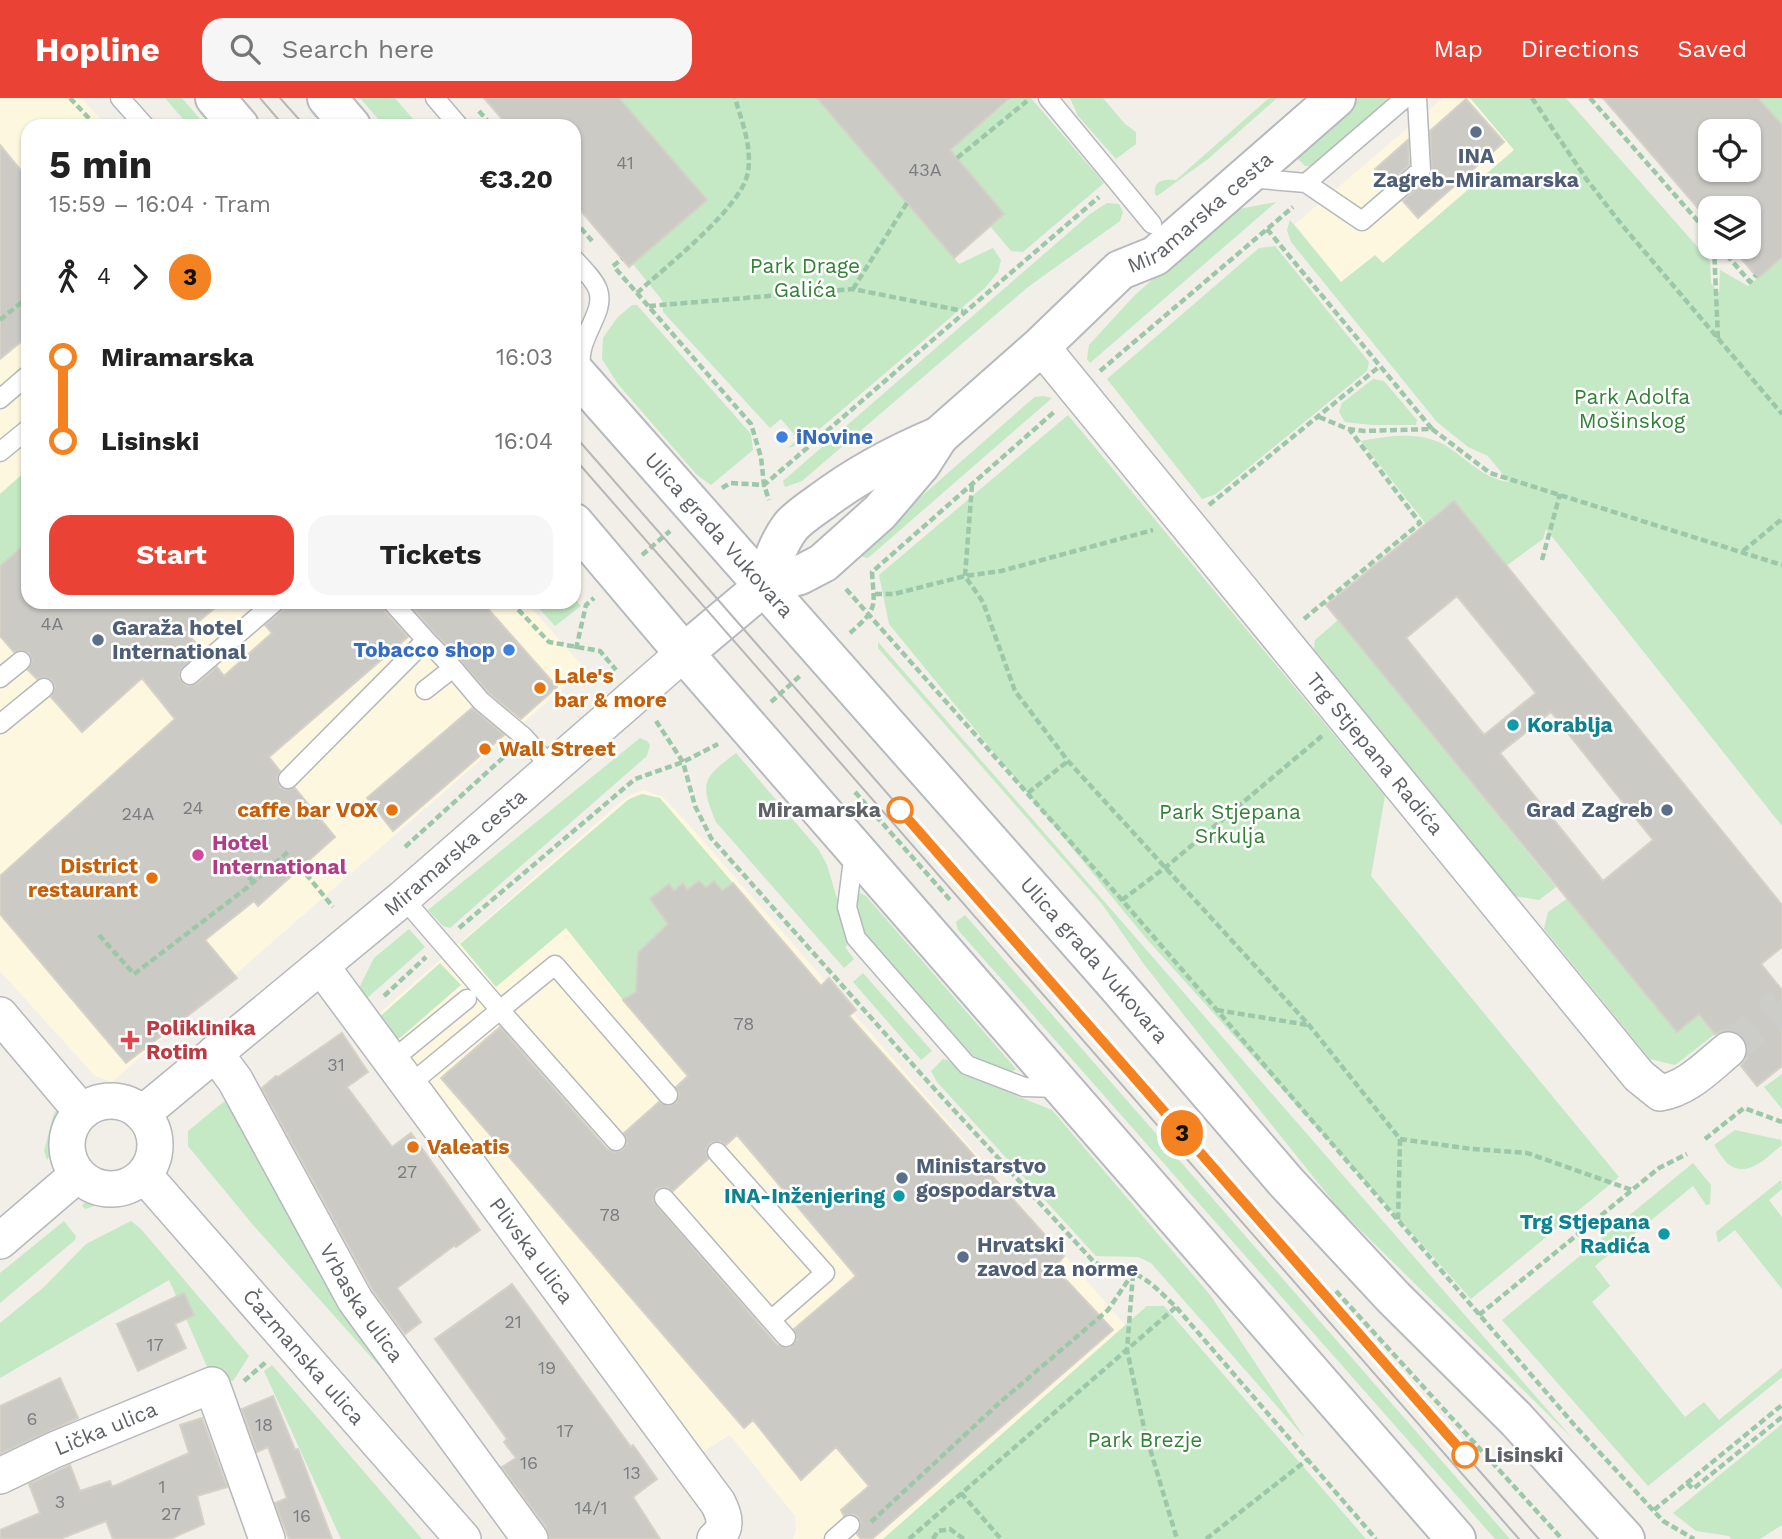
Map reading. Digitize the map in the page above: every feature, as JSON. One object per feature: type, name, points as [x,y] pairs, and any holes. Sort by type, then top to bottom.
[{"type":"main road","points":[[215,98],[233,119]]},
{"type":"main road","points":[[327,98],[346,119]]},
{"type":"main road","points":[[1121,270],[1129,252],[1152,224],[1295,98]]},
{"type":"main road","name":"Miramarska cesta","points":[[684,653],[765,585],[800,575],[823,563],[887,504],[921,464],[939,436],[1041,346],[1121,270],[1154,256],[1336,98]]},
{"type":"main road","name":"Ulica grada Vukovara","points":[[581,379],[1105,971],[1286,1182],[1393,1297],[1516,1419],[1625,1538]]},
{"type":"main road","points":[[581,531],[1456,1539]]},
{"type":"street","name":"Trg Stjepana Radića","points":[[1041,346],[1639,1076],[1660,1093],[1670,1091],[1683,1086],[1728,1050]]},
{"type":"street","name":"Miramarska cesta","points":[[142,1114],[402,898],[684,653]]},
{"type":"street","name":"Plivska ulica","points":[[321,966],[718,1503],[725,1525],[715,1539]]},
{"type":"street","points":[[0,1015],[82,1112]]},
{"type":"street","name":"Vrbaska ulica","points":[[215,1054],[235,1080],[355,1300],[530,1539]]},
{"type":"street","points":[[106,1101],[132,1106],[142,1114],[151,1126],[155,1140],[154,1154],[144,1175],[127,1186],[113,1189],[99,1187],[77,1175],[69,1160],[68,1134],[73,1122],[82,1112],[106,1101]]},
{"type":"street","points":[[0,1241],[77,1175]]},
{"type":"street","name":"Čazmanska ulica","points":[[144,1175],[463,1539]]},
{"type":"street","name":"Lička ulica","points":[[0,1476],[54,1450],[212,1385],[265,1538]]},
{"type":"lane","points":[[120,98],[139,119]]},
{"type":"lane","points":[[435,98],[453,119]]},
{"type":"lane","points":[[1048,98],[1152,224]]},
{"type":"lane","points":[[1307,183],[1405,98]]},
{"type":"lane","points":[[1245,178],[1307,183],[1362,221],[1421,170],[1418,98]]},
{"type":"lane","points":[[581,268],[599,292],[599,303],[581,351],[581,379]]},
{"type":"lane","points":[[0,399],[21,381]]},
{"type":"lane","points":[[0,452],[21,435]]},
{"type":"lane","points":[[190,675],[267,609]]},
{"type":"lane","points":[[398,609],[481,701],[524,737],[552,768]]},
{"type":"lane","points":[[288,779],[426,640]]},
{"type":"lane","points":[[0,678],[21,660]]},
{"type":"lane","points":[[425,690],[453,668]]},
{"type":"lane","points":[[0,724],[44,688]]},
{"type":"lane","points":[[854,848],[846,907],[856,938],[967,1065],[1024,1087],[1063,1089]]},
{"type":"lane","points":[[402,898],[615,1141]]},
{"type":"lane","points":[[399,1074],[500,1010],[555,965],[668,1095]]},
{"type":"lane","points":[[399,1074],[467,999]]},
{"type":"lane","points":[[717,1152],[825,1273],[771,1320]]},
{"type":"lane","points":[[664,1198],[786,1337]]},
{"type":"lane","points":[[834,1539],[859,1525]]},
{"type":"path","points":[[71,98],[90,119]]},
{"type":"path","points":[[637,293],[726,213],[748,174],[748,145],[735,98]]},
{"type":"path","points":[[957,158],[1031,98]]},
{"type":"path","points":[[1532,98],[1587,180],[1622,225],[1782,414]]},
{"type":"path","points":[[1590,98],[1698,221]]},
{"type":"path","points":[[718,490],[730,483],[764,485],[1117,182]]},
{"type":"path","points":[[1097,374],[1299,201]]},
{"type":"path","points":[[853,289],[907,203]]},
{"type":"path","points":[[581,228],[597,247]]},
{"type":"path","points":[[1267,229],[1432,429],[1490,473],[1782,565]]},
{"type":"path","points":[[605,257],[751,424],[761,457],[767,497]]},
{"type":"path","points":[[613,265],[622,259]]},
{"type":"path","points":[[1715,259],[1718,340]]},
{"type":"path","points":[[1730,259],[1750,282],[1756,275]]},
{"type":"path","points":[[648,306],[853,289],[964,312]]},
{"type":"path","points":[[0,320],[21,303]]},
{"type":"path","points":[[1197,500],[1209,506],[1380,366]]},
{"type":"path","points":[[860,624],[870,616],[875,594],[872,572],[1057,410]]},
{"type":"path","points":[[1319,417],[1348,429],[1364,431],[1432,429]]},
{"type":"path","points":[[1300,623],[1420,523],[1348,429]]},
{"type":"path","points":[[972,484],[965,576],[983,602],[1015,691],[1068,761],[1309,1025],[1400,1139],[1398,1222]]},
{"type":"path","points":[[1542,560],[1559,494]]},
{"type":"path","points":[[1743,551],[1782,519]]},
{"type":"path","points":[[875,594],[894,594],[965,576],[1001,571],[1157,528]]},
{"type":"path","points":[[647,551],[667,534]]},
{"type":"path","points":[[854,599],[1122,900],[1577,1428],[1663,1521],[1694,1539]]},
{"type":"path","points":[[576,649],[586,605]]},
{"type":"path","points":[[518,609],[549,642],[576,649],[600,651]]},
{"type":"path","points":[[782,710],[775,698],[795,680]]},
{"type":"path","points":[[664,730],[683,762],[695,806],[711,838],[930,1084],[1093,1261],[1102,1267],[1133,1273],[1152,1285],[1176,1307],[1376,1539]]},
{"type":"path","points":[[360,1017],[442,943],[635,779],[683,762],[724,741]]},
{"type":"path","points":[[1122,900],[1166,867],[1312,744]]},
{"type":"path","points":[[405,847],[515,746]]},
{"type":"path","points":[[1028,793],[1068,761]]},
{"type":"path","points":[[853,790],[951,901]]},
{"type":"path","points":[[99,935],[134,974],[254,882],[288,852]]},
{"type":"path","points":[[233,863],[254,882]]},
{"type":"path","points":[[306,874],[333,907]]},
{"type":"path","points":[[1217,1010],[1309,1025]]},
{"type":"path","points":[[1705,1139],[1744,1108],[1782,1122]]},
{"type":"path","points":[[1400,1139],[1527,1153],[1632,1190]]},
{"type":"path","points":[[1479,1315],[1659,1168],[1687,1154]]},
{"type":"path","points":[[1133,1273],[1127,1350],[1145,1433],[1177,1539]]},
{"type":"path","points":[[859,1525],[1108,1310],[1133,1273]]},
{"type":"path","points":[[1336,1291],[1562,1539]]},
{"type":"path","points":[[909,1539],[1176,1307]]},
{"type":"path","points":[[1654,1510],[1782,1405]]},
{"type":"path","points":[[1687,1483],[1693,1489],[1782,1418]]},
{"type":"path","points":[[1206,1539],[1308,1459]]},
{"type":"path","points":[[961,1493],[1001,1539]]},
{"type":"path","points":[[933,1539],[938,1531],[950,1529],[964,1539]]},
{"type":"shaded area","points":[[0,98],[82,98],[100,119],[21,119],[21,609],[532,609],[585,669],[112,1082],[95,1076],[0,971]]},
{"type":"shaded area","points":[[1443,98],[1470,98],[1514,150],[1382,264],[1375,256],[1342,283],[1295,224]]},
{"type":"shaded area","points":[[644,790],[663,797],[691,827],[1126,1326],[887,1539],[793,1539],[796,1530],[795,1516],[730,1435],[697,1455],[375,1017],[617,805],[632,794]]},
{"type":"green space","points":[[165,98],[182,98],[200,119],[183,119]]},
{"type":"green space","points":[[360,98],[395,98],[413,119],[378,119]]},
{"type":"green space","name":"Park Drage Galića","points":[[620,98],[817,98],[959,264],[993,248],[1001,260],[998,272],[985,288],[802,444],[788,448],[798,439],[781,419],[770,428],[663,312],[662,300],[633,264],[707,200]]},
{"type":"green space","points":[[1012,98],[1031,98],[1104,183],[1023,252],[1011,251],[990,226],[1004,214],[950,150]]},
{"type":"green space","points":[[1070,98],[1103,98],[1125,124],[1136,132],[1136,144],[1116,159],[1078,116]]},
{"type":"green space","points":[[1269,98],[1277,98],[1208,159],[1157,196],[1155,194],[1158,183],[1176,180]]},
{"type":"green space","points":[[1355,98],[1392,98],[1312,166],[1305,166],[1298,159],[1299,146]]},
{"type":"green space","name":"Park Adolfa Mošinskog","points":[[1470,98],[1566,98],[1698,247],[1698,259],[1710,261],[1711,283],[1719,293],[1720,270],[1748,286],[1782,257],[1782,826],[1546,529],[1543,539],[1506,566],[1454,501],[1426,524],[1361,441],[1402,436],[1423,437],[1443,444],[1491,477],[1509,482],[1488,456],[1468,447],[1437,422],[1291,242],[1287,230],[1290,220],[1341,282],[1375,255],[1383,263],[1514,150]]},
{"type":"green space","points":[[1758,98],[1782,98],[1782,125]]},
{"type":"green space","points":[[1276,202],[1090,363],[1087,359],[1089,345],[1134,296],[1228,211]]},
{"type":"green space","points":[[1107,203],[1119,204],[1123,212],[1120,221],[1028,287],[802,481],[785,487],[783,481],[1090,214]]},
{"type":"green space","points":[[1275,246],[1369,362],[1367,371],[1216,494],[1202,499],[1107,379],[1259,248]]},
{"type":"green space","points":[[632,305],[637,305],[751,434],[753,450],[711,485],[697,475],[617,383],[602,359],[603,338],[617,318]]},
{"type":"green space","points":[[1373,379],[1384,381],[1417,420],[1416,425],[1345,422],[1339,412],[1342,403]]},
{"type":"green space","points":[[1035,397],[1052,398],[868,558],[860,556],[874,538],[1023,407]]},
{"type":"green space","name":"Park Stjepana Srkulja","points":[[1068,415],[1385,796],[1371,876],[1619,1177],[1471,1299],[1144,936],[889,624],[879,575]]},
{"type":"green space","points":[[21,475],[21,548],[0,566],[0,494]]},
{"type":"green space","points":[[539,609],[577,609],[555,626]]},
{"type":"green space","points":[[1338,620],[1556,887],[1539,900],[1514,896],[1314,649],[1315,640]]},
{"type":"green space","points":[[878,642],[1572,1438],[1339,1209],[1143,963],[1102,904],[878,648]]},
{"type":"green space","points":[[640,738],[650,745],[647,756],[450,928],[443,926],[428,910]]},
{"type":"green space","points":[[736,753],[819,850],[827,865],[850,942],[845,947],[854,959],[844,968],[716,822],[707,798],[707,782],[717,769]]},
{"type":"green space","points":[[642,794],[660,798],[733,883],[722,891],[714,882],[706,888],[699,882],[687,890],[683,883],[674,891],[669,884],[651,898],[668,924],[638,953],[636,992],[623,1000],[566,928],[496,987],[460,944],[629,799]]},
{"type":"green space","points":[[860,893],[866,896],[1016,1069],[1012,1072],[979,1062],[872,945],[861,929],[857,895]]},
{"type":"green space","points":[[1568,898],[1677,1032],[1699,1014],[1715,1034],[1675,1065],[1650,1059],[1544,929],[1548,912]]},
{"type":"green space","points":[[965,915],[1510,1539],[1495,1539],[958,930],[956,922]]},
{"type":"green space","points":[[409,929],[425,947],[366,999],[360,986],[374,958]]},
{"type":"green space","points":[[440,963],[461,985],[400,1038],[395,1039],[376,1020]]},
{"type":"green space","points":[[863,973],[932,1051],[921,1060],[853,982]]},
{"type":"green space","points":[[943,1059],[951,1061],[968,1076],[1052,1110],[1211,1296],[1305,1438],[1151,1263],[1138,1257],[1096,1256],[937,1082],[931,1071]]},
{"type":"green space","points":[[1782,1074],[1782,1109],[1764,1087]]},
{"type":"green space","points":[[227,1099],[422,1414],[253,1225],[188,1146],[188,1131]]},
{"type":"green space","points":[[57,1109],[61,1109],[59,1136],[47,1160],[44,1151]]},
{"type":"green space","points":[[1735,1130],[1781,1140],[1782,1145],[1756,1165],[1735,1168],[1726,1162],[1714,1145]]},
{"type":"green space","points":[[1693,1163],[1711,1185],[1710,1204],[1706,1205],[1693,1186],[1595,1266],[1610,1286],[1592,1302],[1685,1417],[1704,1402],[1719,1420],[1782,1368],[1782,1377],[1648,1486],[1502,1320]]},
{"type":"green space","points":[[1781,1180],[1782,1189],[1769,1200],[1782,1217],[1782,1289],[1735,1230],[1718,1243],[1716,1232]]},
{"type":"green space","points":[[101,1192],[117,1192],[137,1198],[85,1209],[82,1205]]},
{"type":"green space","points":[[64,1221],[76,1236],[75,1240],[0,1303],[0,1273]]},
{"type":"green space","points":[[131,1221],[141,1229],[249,1356],[233,1381],[212,1378],[169,1280],[0,1378],[0,1323],[44,1287],[86,1244]]},
{"type":"green space","name":"Park Brezje","points":[[1147,1306],[1164,1306],[1366,1539],[883,1539]]},
{"type":"green space","points":[[272,1365],[422,1539],[341,1539],[264,1371]]},
{"type":"green space","points":[[1782,1424],[1782,1525],[1760,1539],[1731,1539],[1729,1536],[1696,1531],[1673,1513]]},
{"type":"building","points":[[484,98],[619,98],[707,200],[629,267],[581,211],[581,119],[502,119]]},
{"type":"building","points":[[817,98],[1010,98],[950,150],[1004,214],[954,258]]},
{"type":"building","points":[[1603,98],[1758,98],[1782,125],[1782,257],[1758,278],[1741,259],[1761,259],[1761,196],[1698,196],[1698,208]]},
{"type":"building","points":[[1466,99],[1504,142],[1418,218],[1403,201],[1432,174],[1430,131]]},
{"type":"building","points":[[1408,140],[1409,165],[1388,184],[1375,169]]},
{"type":"building","points":[[0,145],[21,170],[21,342],[0,359]]},
{"type":"building","name":"Grad Zagreb","points":[[1454,501],[1782,905],[1782,947],[1761,964],[1782,990],[1782,1066],[1757,1086],[1741,1066],[1747,1058],[1748,1047],[1744,1038],[1736,1031],[1725,1030],[1715,1034],[1699,1014],[1677,1032],[1326,605]],"holes":[[[1457,596],[1536,693],[1484,735],[1406,638]],[[1551,712],[1653,840],[1603,881],[1500,753]]]},
{"type":"building","points":[[21,548],[21,609],[214,609],[186,632],[202,650],[180,671],[179,678],[187,686],[197,684],[217,667],[224,676],[272,633],[265,625],[283,609],[384,609],[408,637],[269,757],[280,771],[277,777],[280,787],[286,790],[295,788],[335,837],[258,906],[254,901],[205,940],[237,978],[126,1063],[0,914],[0,876],[175,719],[142,678],[82,732],[51,697],[55,687],[52,680],[43,677],[37,679],[28,670],[32,660],[29,653],[20,650],[14,652],[0,636],[0,566]]},
{"type":"building","points":[[413,609],[488,609],[557,687],[521,719],[489,693]]},
{"type":"building","points":[[472,708],[504,735],[393,831],[367,798]]},
{"type":"building","name":"INA-Inženjering","points":[[699,881],[706,888],[714,881],[722,891],[733,883],[821,986],[829,978],[856,1010],[849,1016],[1064,1256],[1055,1268],[1113,1330],[872,1539],[861,1539],[857,1534],[861,1523],[858,1517],[853,1514],[844,1516],[841,1510],[869,1486],[836,1447],[801,1480],[753,1420],[744,1428],[441,1078],[500,1027],[607,1149],[613,1152],[623,1150],[627,1144],[624,1133],[659,1102],[669,1106],[676,1103],[679,1094],[676,1087],[688,1076],[623,1000],[636,992],[638,953],[668,924],[650,899],[669,884],[674,891],[683,883],[687,890]],"holes":[[[737,1135],[856,1276],[794,1329],[797,1340],[789,1348],[777,1345],[653,1201],[654,1194],[657,1189],[667,1187],[673,1191],[708,1159],[706,1149],[710,1143],[720,1141],[726,1145]]]},
{"type":"building","points":[[342,1033],[368,1072],[347,1087],[392,1147],[411,1133],[480,1230],[397,1288],[421,1322],[405,1334],[372,1289],[262,1088]]},
{"type":"building","points":[[512,1284],[657,1479],[633,1497],[660,1539],[550,1539],[546,1527],[502,1467],[516,1458],[504,1442],[507,1439],[435,1339]]},
{"type":"building","points":[[184,1293],[194,1315],[175,1324],[186,1348],[138,1371],[117,1324]]},
{"type":"building","points":[[60,1378],[78,1418],[0,1454],[0,1406]]},
{"type":"building","points":[[273,1396],[295,1450],[298,1449],[332,1539],[289,1539],[275,1503],[287,1498],[268,1447],[257,1452],[242,1409]]},
{"type":"building","points":[[202,1418],[227,1487],[197,1496],[204,1524],[170,1539],[113,1539],[106,1521],[60,1539],[0,1539],[0,1530],[40,1513],[29,1484],[70,1465],[80,1491],[110,1481],[112,1487],[189,1453],[180,1425]]},
{"type":"tunnel","points":[[1728,1050],[1782,1005]]},
{"type":"tram line","points":[[260,98],[278,119]]},
{"type":"tram line","points":[[280,98],[299,119]]},
{"type":"tram line","points":[[581,443],[1539,1539]]},
{"type":"tram line","points":[[581,466],[1519,1539]]},
{"type":"tram line","name":"3","points":[[900,810],[1465,1455]]},
{"type":"place","name":"INA Zagreb-Miramarska","points":[[1476,132]]},
{"type":"place","name":"iNovine","points":[[782,437]]},
{"type":"place","name":"Garaža hotel International","points":[[98,640]]},
{"type":"place","name":"Tobacco shop","points":[[509,650]]},
{"type":"place","name":"Lale's bar & more","points":[[540,688]]},
{"type":"place","name":"Korablja","points":[[1513,725]]},
{"type":"place","name":"Wall Street","points":[[485,749]]},
{"type":"place","name":"caffe bar VOX","points":[[392,810]]},
{"type":"place","name":"Miramarska","points":[[900,810]]},
{"type":"place","name":"Grad Zagreb","points":[[1667,810]]},
{"type":"place","name":"Hotel International","points":[[198,855]]},
{"type":"place","name":"District restaurant","points":[[152,878]]},
{"type":"place","name":"Poliklinika Rotim","points":[[130,1040]]},
{"type":"place","name":"Valeatis","points":[[413,1147]]},
{"type":"place","name":"Ministarstvo gospodarstva","points":[[902,1178]]},
{"type":"place","name":"INA-Inženjering","points":[[899,1196]]},
{"type":"place","name":"Trg Stjepana Radića","points":[[1664,1234]]},
{"type":"place","name":"Hrvatski zavod za norme","points":[[963,1257]]},
{"type":"place","name":"Lisinski","points":[[1465,1455]]}]
